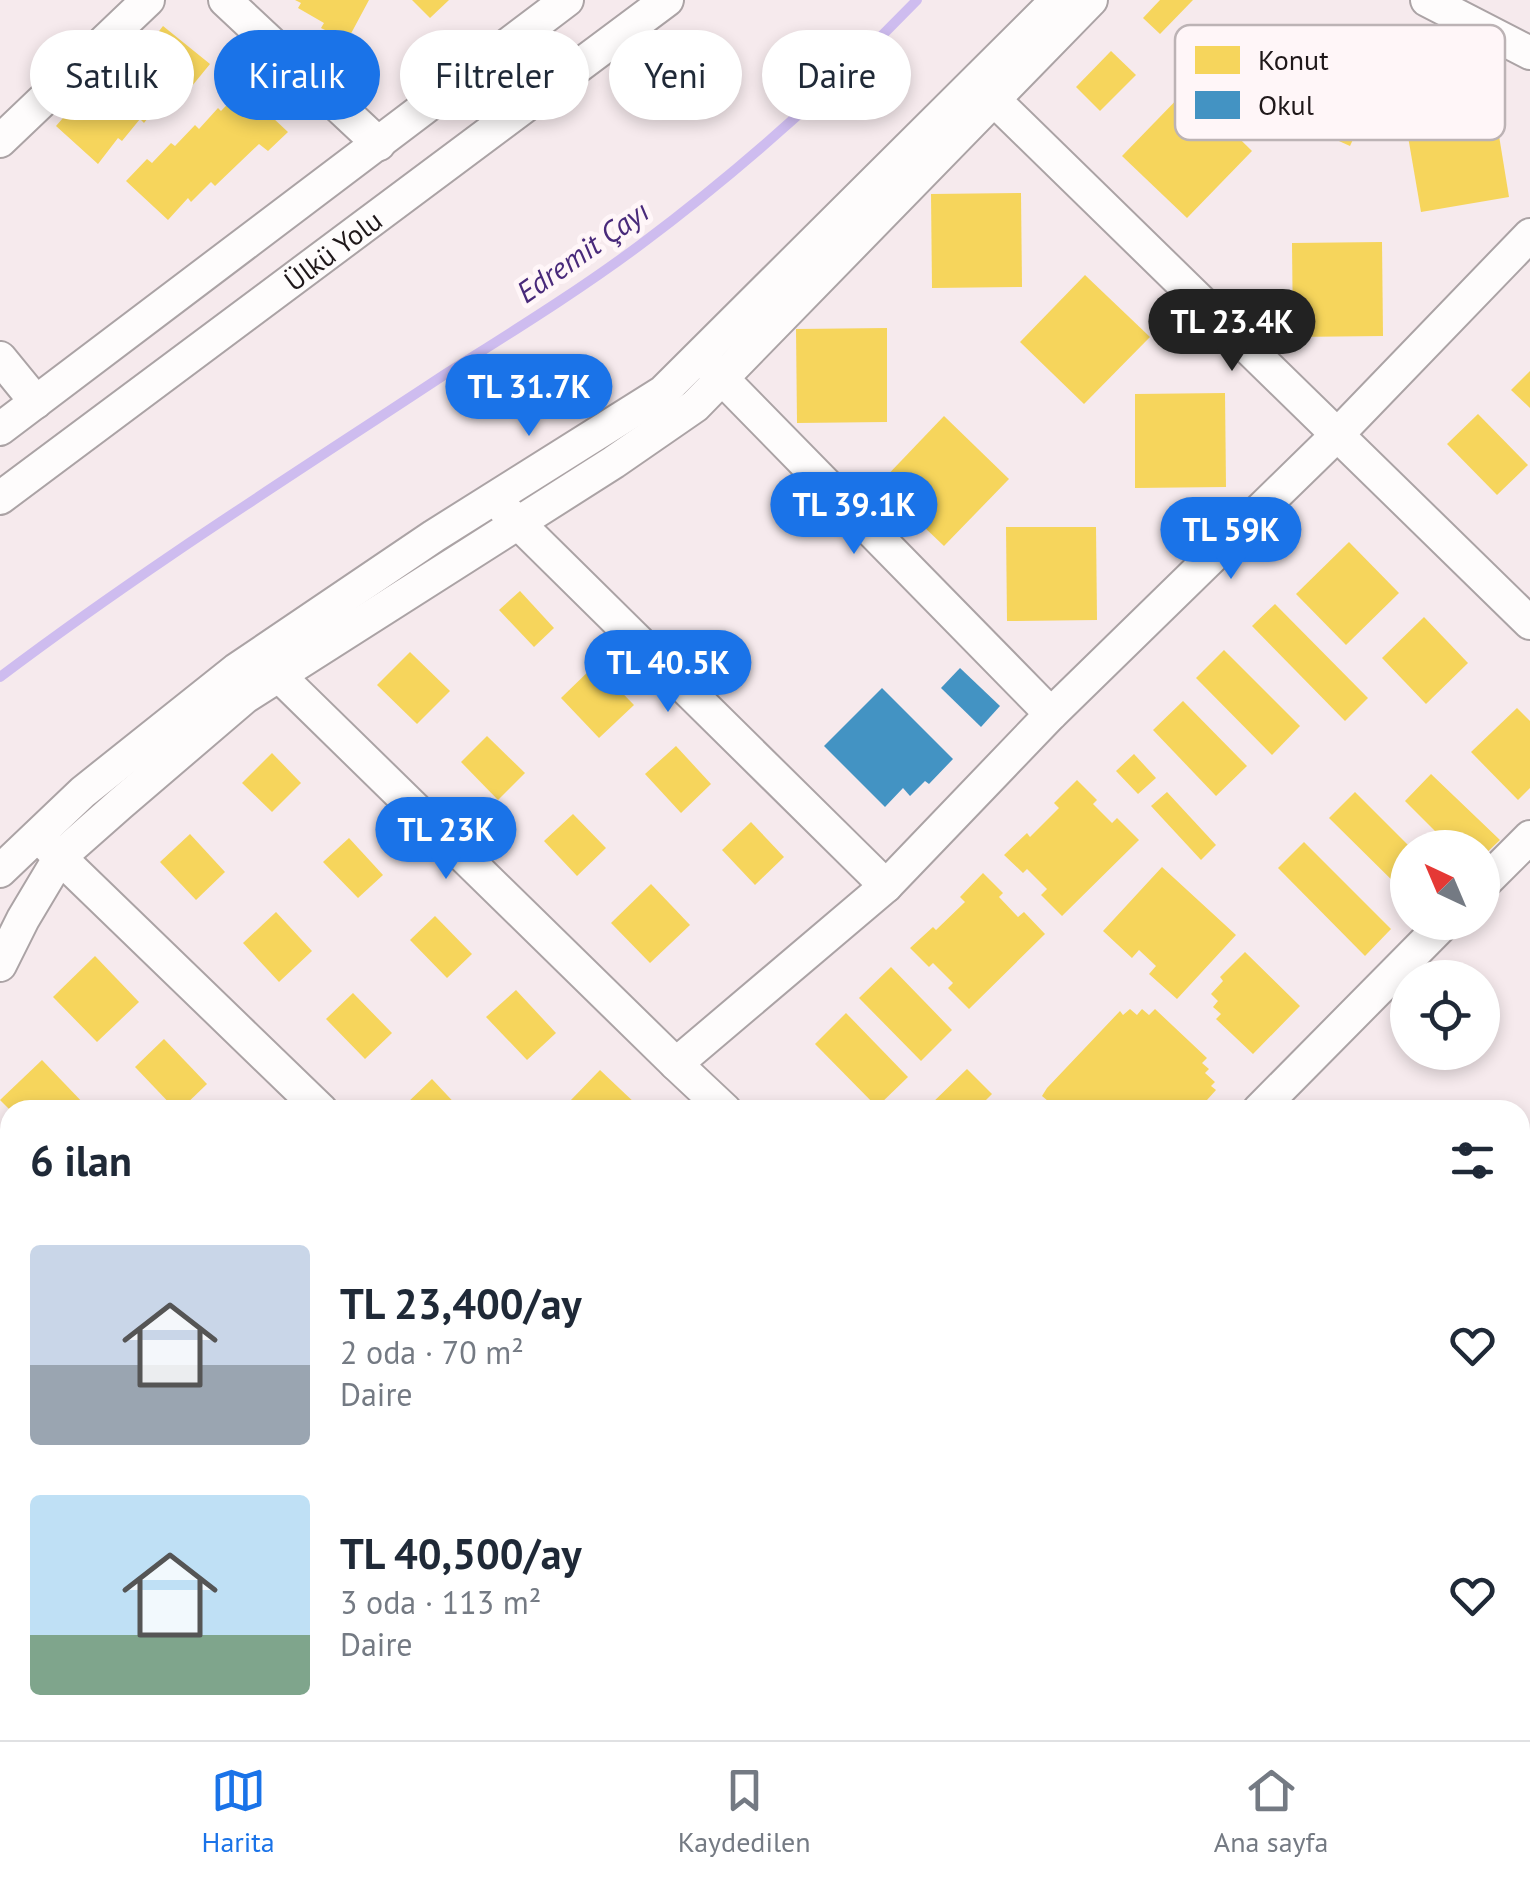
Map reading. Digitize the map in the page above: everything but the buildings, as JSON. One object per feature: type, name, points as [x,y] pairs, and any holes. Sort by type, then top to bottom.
[{"type":"street","points":[[0,141],[148,0]]},
{"type":"street","points":[[225,0],[379,144]]},
{"type":"street","name":"Ülkü Yolu","points":[[0,429],[567,0]]},
{"type":"street","name":"Ülkü Yolu","points":[[0,498],[667,0]]},
{"type":"street","points":[[0,966],[49,847],[84,792],[269,665],[493,499],[663,392],[712,368],[984,90],[1056,0]]},
{"type":"street","points":[[984,90],[1092,0]]},
{"type":"street","points":[[1427,0],[1475,25]]},
{"type":"street","points":[[1505,41],[1530,54]]},
{"type":"street","points":[[984,90],[1530,623]]},
{"type":"street","points":[[676,1064],[886,886],[1051,714],[1338,434],[1530,235]]},
{"type":"street","points":[[0,358],[36,402]]},
{"type":"street","points":[[269,665],[519,523],[695,406],[712,368]]},
{"type":"street","points":[[712,368],[1051,714]]},
{"type":"street","points":[[493,499],[886,886]]},
{"type":"street","points":[[269,665],[714,1100]]},
{"type":"street","points":[[1500,867],[1530,837]]},
{"type":"street","points":[[0,871],[49,847]]},
{"type":"street","points":[[49,847],[310,1100]]},
{"type":"street","points":[[1269,1100],[1427,940]]},
{"type":"waterway","name":"Edremit Çayı","points":[[0,677],[164,560],[640,245],[783,128],[917,0]]}]
